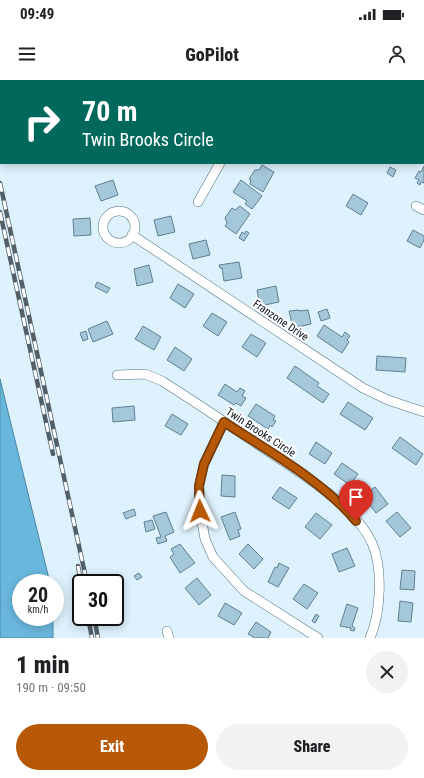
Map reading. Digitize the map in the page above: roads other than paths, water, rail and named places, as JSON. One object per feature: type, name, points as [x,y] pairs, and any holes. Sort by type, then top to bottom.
[{"type":"street","points":[[198,202],[219,164]]},
{"type":"street","name":"Franzone Drive","points":[[132,235],[363,388],[388,400],[424,412]]},
{"type":"street","name":"Twin Brooks Circle","points":[[117,375],[145,374],[154,377],[293,467],[325,491],[350,514],[363,529],[372,543],[379,584],[376,626],[370,638]]},
{"type":"street","points":[[224,422],[204,464],[199,486],[200,511],[204,532],[213,557],[244,591],[318,638]]},
{"type":"water","points":[[0,379],[48,574],[12,574],[12,626],[53,626],[53,638],[0,638]]},
{"type":"railway","points":[[0,183],[85,574]]},
{"type":"railway","points":[[0,212],[53,454]]},
{"type":"railway","points":[[78,566],[79,574]]},
{"type":"railway","points":[[90,626],[92,638]]},
{"type":"railway","points":[[96,626],[98,638]]}]
